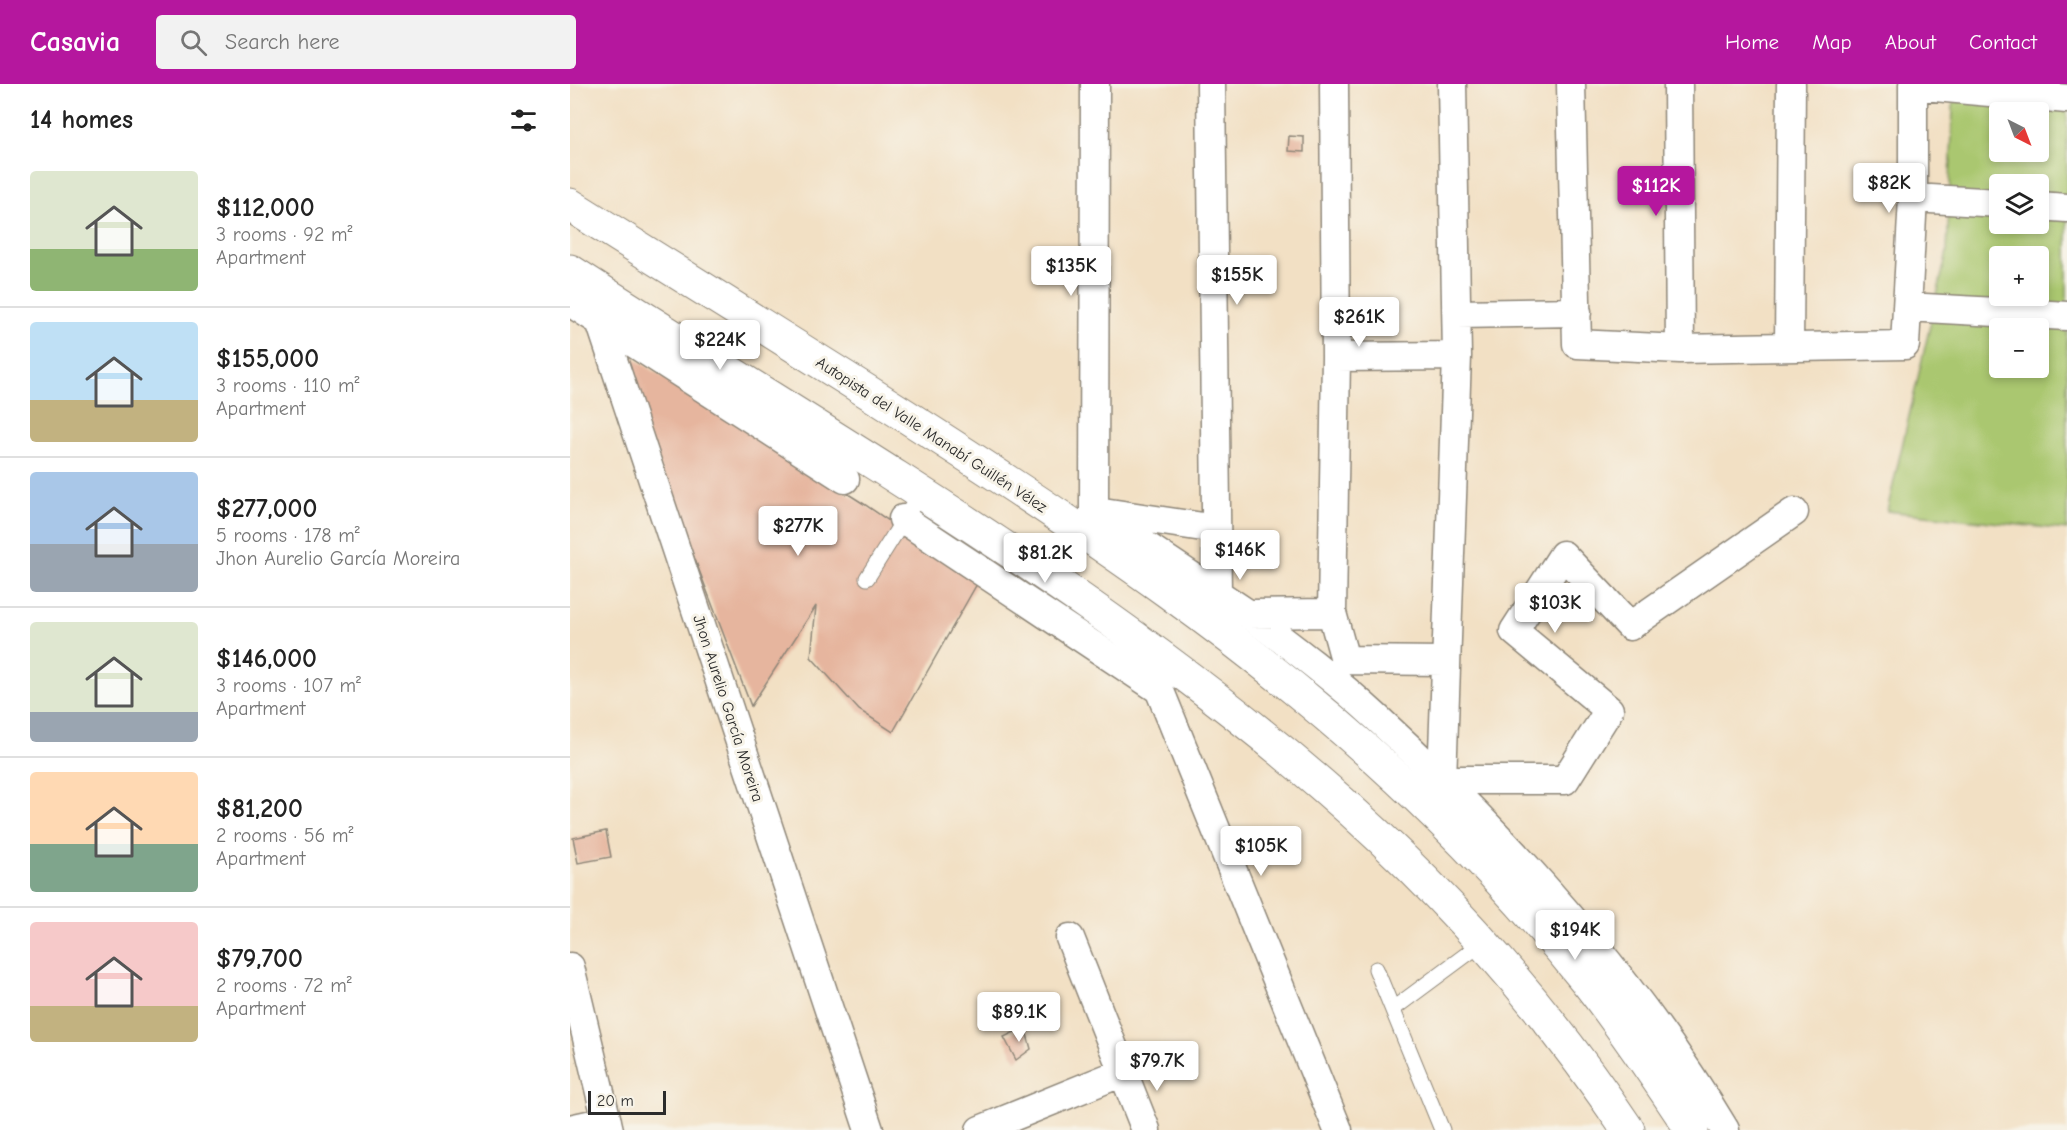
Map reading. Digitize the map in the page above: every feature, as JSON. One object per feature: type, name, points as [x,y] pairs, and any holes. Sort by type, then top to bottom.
[{"type":"main road","name":"Autopista del Valle Manabí Guillén Vélez","points":[[570,205],[1002,477],[1087,520],[1210,605],[1437,816],[1525,909],[1590,985],[1692,1130]]},
{"type":"main road","points":[[577,286],[912,506],[1140,642],[1232,710],[1322,785],[1390,848],[1482,943],[1552,1027],[1628,1130]]},
{"type":"street","points":[[1095,84],[1087,520],[1216,529]]},
{"type":"street","points":[[1211,84],[1216,529],[1210,605],[1248,614],[1332,613]]},
{"type":"street","points":[[1334,84],[1336,357],[1332,613],[1345,660],[1444,661]]},
{"type":"street","points":[[1437,816],[1442,780],[1444,661],[1458,314],[1452,84]]},
{"type":"street","points":[[1571,84],[1577,344],[1680,349],[1905,345],[1913,198],[1913,85],[2067,99]]},
{"type":"street","points":[[1678,84],[1680,349]]},
{"type":"street","points":[[1789,347],[1791,84]]},
{"type":"street","points":[[1913,198],[1989,202]]},
{"type":"street","points":[[2049,207],[2067,208]]},
{"type":"street","name":"Jhon Aurelio García Moreira","points":[[577,286],[600,321],[869,1130]]},
{"type":"street","points":[[1907,307],[2067,316]]},
{"type":"street","points":[[1458,314],[1576,312]]},
{"type":"street","points":[[600,321],[845,479]]},
{"type":"street","points":[[1336,357],[1457,356]]},
{"type":"street","points":[[912,506],[1160,690]]},
{"type":"street","points":[[1442,780],[1565,780],[1609,710],[1515,631],[1563,555],[1630,626],[1794,512]]},
{"type":"street","points":[[1248,614],[1376,716],[1442,780],[1557,901],[1636,1000],[1725,1130]]},
{"type":"street","points":[[1140,642],[1338,1130]]},
{"type":"street","points":[[1070,938],[1146,1130]]},
{"type":"street","points":[[570,967],[608,1125],[570,1129]]},
{"type":"street","points":[[980,1130],[1123,1072]]},
{"type":"lane","points":[[867,578],[912,506]]},
{"type":"lane","points":[[1393,1009],[1482,943]]},
{"type":"lane","points":[[1376,969],[1442,1130]]},
{"type":"green space","points":[[1954,84],[2067,84],[2067,530],[1887,511],[1947,252]]},
{"type":"building","points":[[1289,136],[1304,137],[1304,152],[1288,151]]},
{"type":"building","points":[[613,345],[864,504],[978,582],[893,732],[859,710],[811,657],[816,606],[751,706]]},
{"type":"building","points":[[606,831],[611,857],[578,863],[573,838]]},
{"type":"building","points":[[1025,1027],[1031,1049],[1016,1060],[1004,1037]]}]
